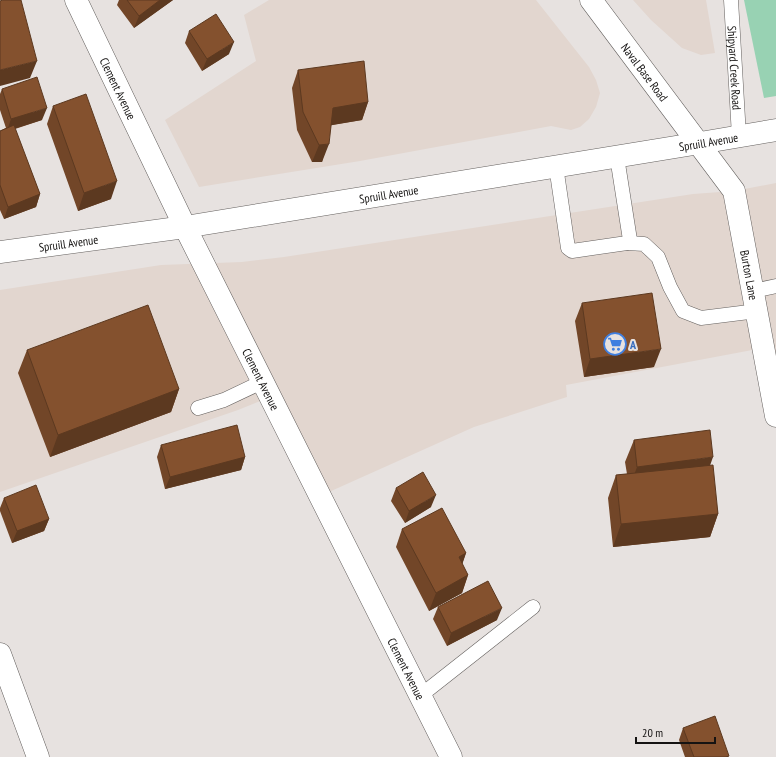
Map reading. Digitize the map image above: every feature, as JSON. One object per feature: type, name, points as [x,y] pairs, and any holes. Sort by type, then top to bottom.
[{"type":"street","name":"Clement Avenue","points":[[76,0],[185,227],[451,757]]},
{"type":"street","name":"Naval Base Road","points":[[591,0],[700,143]]},
{"type":"street","name":"Spruill Avenue","points":[[0,252],[185,227],[776,130]]},
{"type":"street","name":"Burton Lane","points":[[700,143],[734,191],[776,416]]},
{"type":"street","points":[[0,654],[38,757]]},
{"type":"lane","name":"Shipyard Creek Road","points":[[731,0],[739,136]]},
{"type":"lane","points":[[617,157],[630,240],[627,243]]},
{"type":"lane","points":[[556,166],[568,248],[572,251],[627,243],[644,244],[658,257],[670,287],[683,311],[701,318],[755,301],[776,286]]},
{"type":"lane","points":[[198,408],[224,400],[262,382]]},
{"type":"lane","points":[[420,696],[532,607]]},
{"type":"shaded area","points":[[269,0],[536,0],[589,67],[596,80],[600,93],[596,107],[589,119],[580,127],[571,130],[551,126],[360,161],[199,187],[165,120],[256,61],[244,15]]},
{"type":"shaded area","points":[[633,0],[706,0],[715,53],[701,55],[682,48],[651,20]]},
{"type":"shaded area","points":[[776,183],[776,404],[763,348],[566,385],[567,397],[474,427],[320,496],[270,397],[238,410],[0,492],[0,290],[161,265],[242,262],[284,257],[693,194],[734,191]]},
{"type":"green space","points":[[744,0],[776,0],[776,96],[764,98]]},
{"type":"building","points":[[21,0],[37,61],[0,70],[0,1]]},
{"type":"building","points":[[127,0],[160,0],[139,16]]},
{"type":"building","points":[[216,14],[234,42],[207,59],[189,31]]},
{"type":"building","points":[[364,61],[368,102],[333,108],[329,144],[319,145],[303,112],[298,70]]},
{"type":"building","points":[[37,77],[47,108],[11,119],[2,89]]},
{"type":"building","points":[[86,94],[117,181],[84,193],[53,106]]},
{"type":"building","points":[[14,125],[40,194],[8,207],[0,185],[0,131]]},
{"type":"building","name":"A","points":[[652,293],[661,349],[590,359],[582,303]]},
{"type":"building","points":[[148,305],[179,389],[58,435],[27,350]]},
{"type":"building","points":[[237,425],[245,457],[170,477],[161,445]]},
{"type":"building","points":[[710,430],[713,457],[637,467],[634,440]]},
{"type":"building","points":[[713,465],[718,514],[621,524],[616,475]]},
{"type":"building","points":[[423,472],[436,495],[409,511],[396,488]]},
{"type":"building","points":[[36,485],[49,519],[17,531],[4,498]]},
{"type":"building","points":[[442,508],[466,553],[459,557],[468,575],[436,593],[402,529]]},
{"type":"building","points":[[488,581],[502,608],[451,633],[438,607]]},
{"type":"building","points":[[715,716],[729,756],[694,757],[683,728]]},
{"type":"place","name":"A","points":[[615,344]]}]
